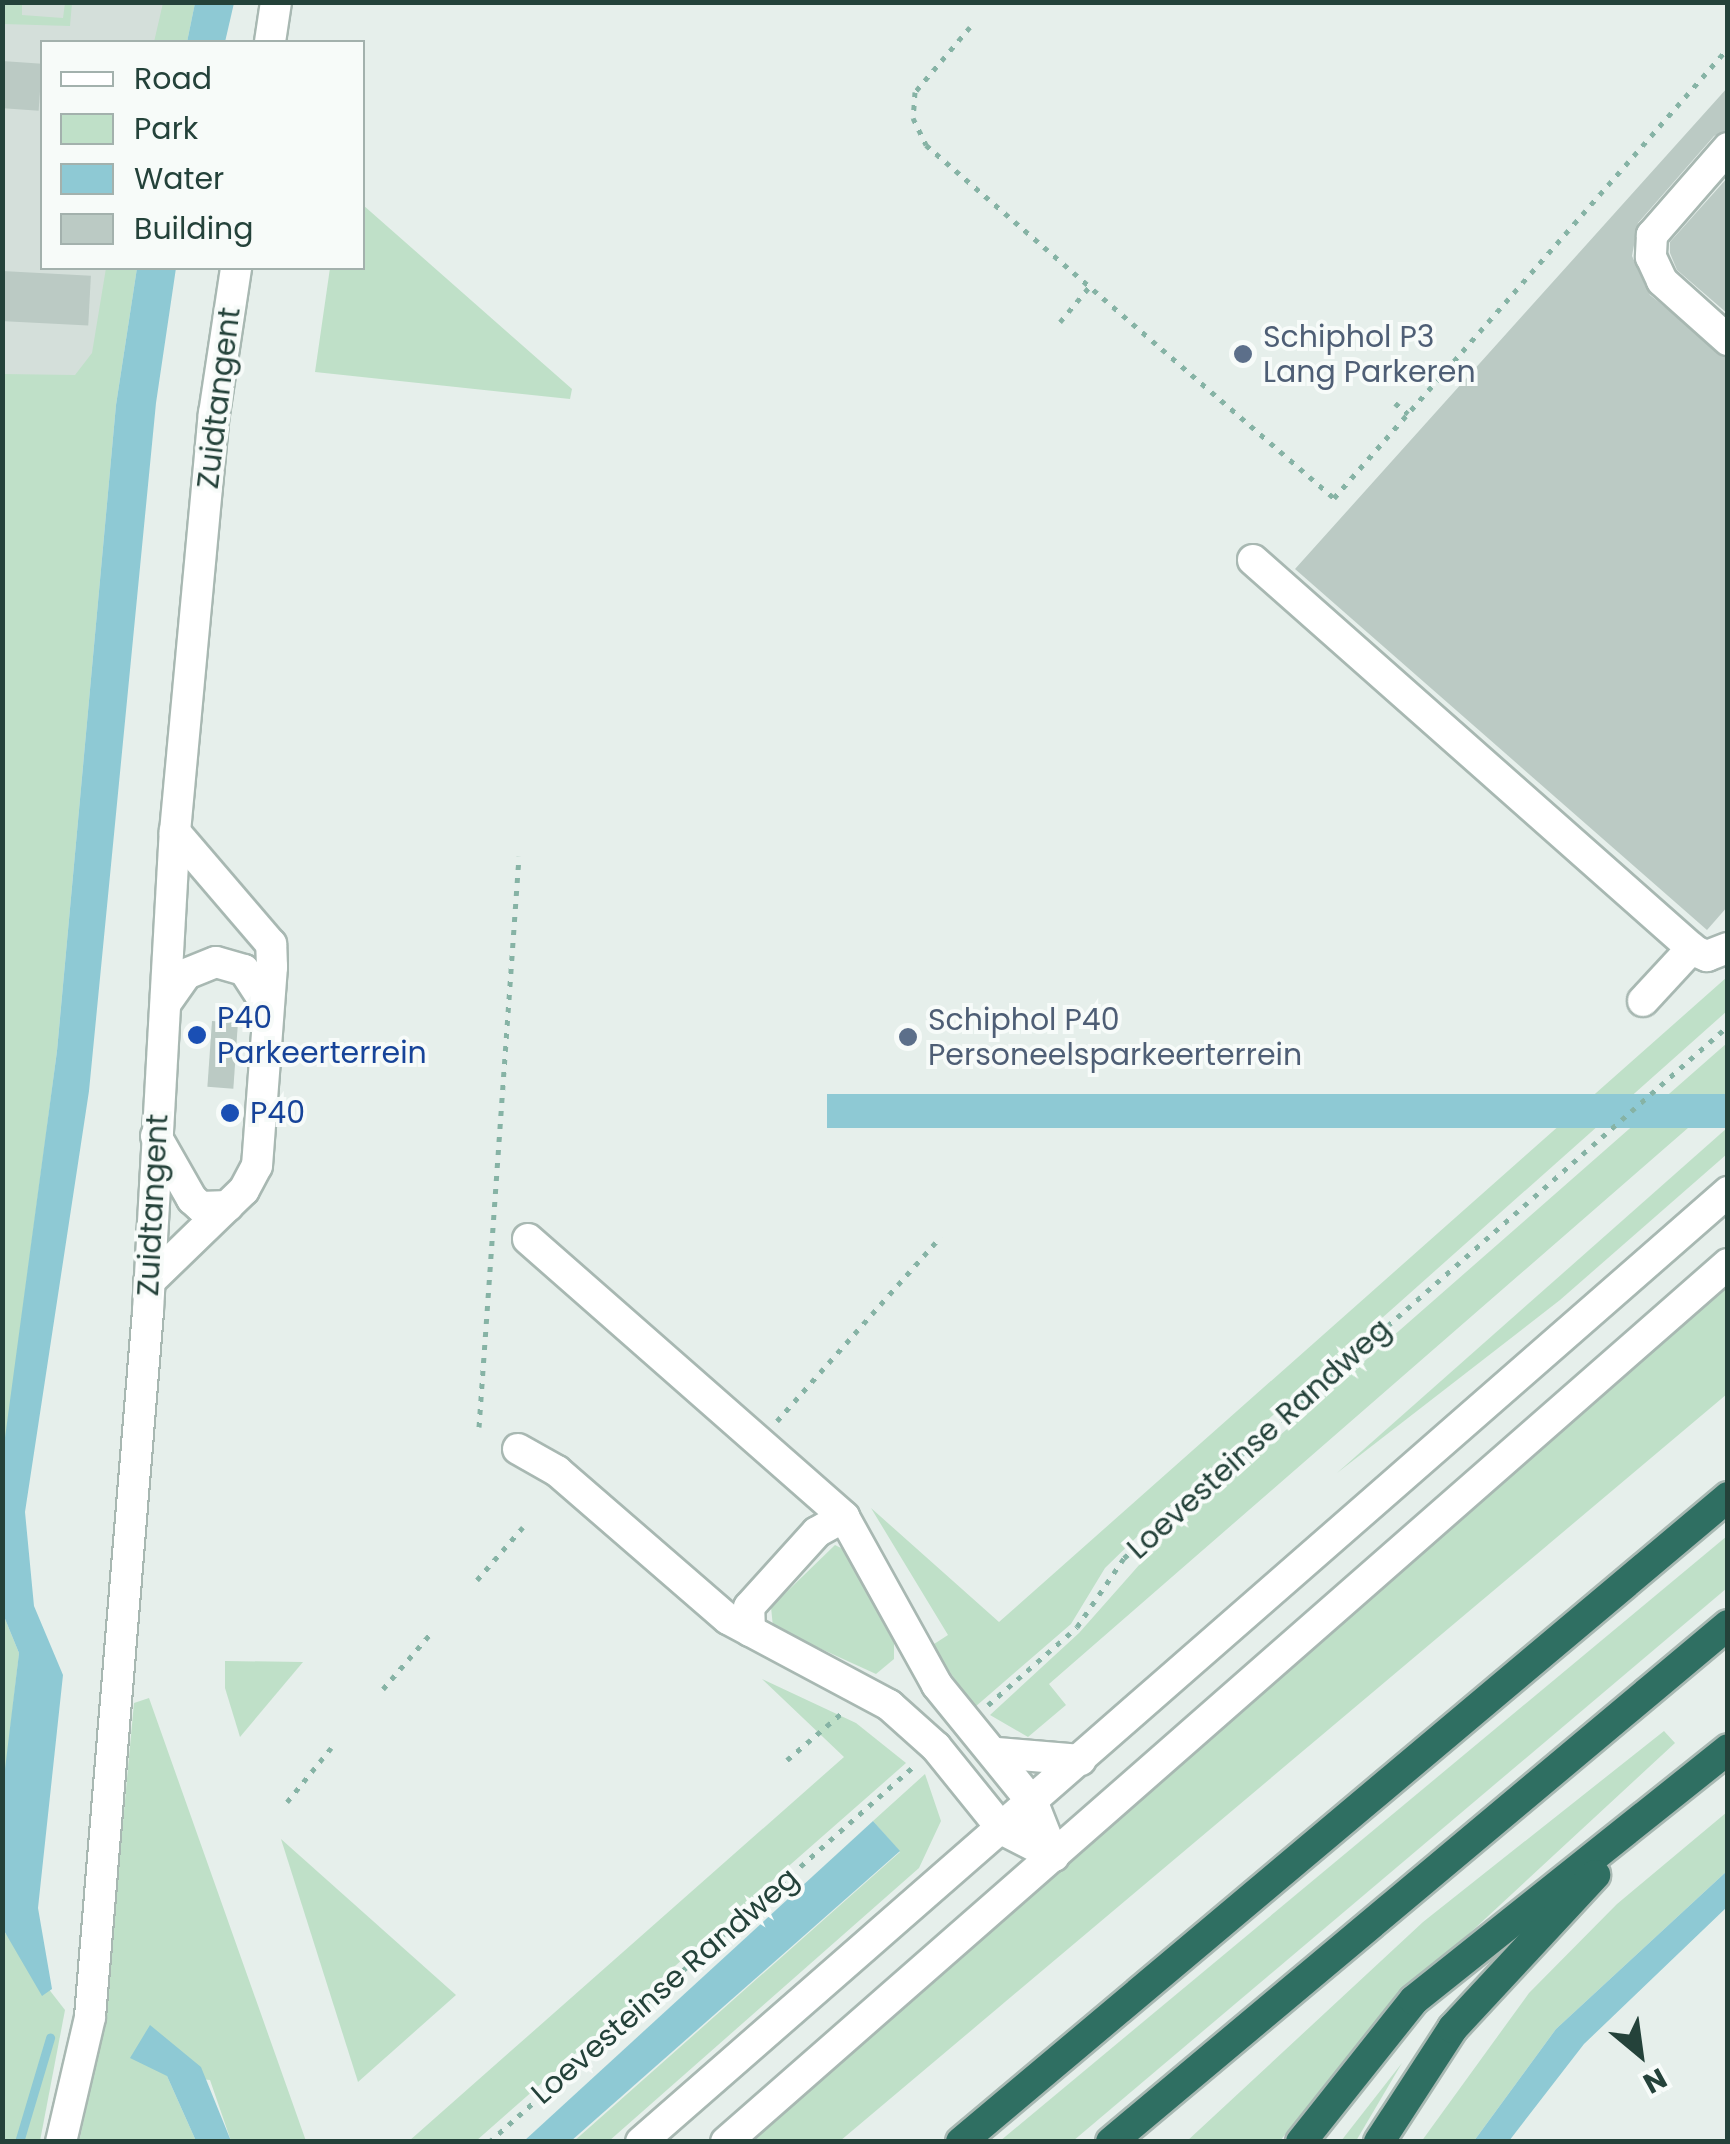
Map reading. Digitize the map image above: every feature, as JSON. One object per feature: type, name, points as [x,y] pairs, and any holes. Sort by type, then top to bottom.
[{"type":"highway","points":[[961,2142],[1728,1497]]},
{"type":"highway","points":[[1111,2142],[1728,1625]]},
{"type":"highway","points":[[1300,2142],[1414,2000],[1728,1748]]},
{"type":"highway","points":[[1379,2142],[1453,2028],[1666,1800]]},
{"type":"street","points":[[270,40],[276,2]]},
{"type":"street","points":[[1728,148],[1652,235],[1651,257],[1662,282],[1728,340]]},
{"type":"street","name":"Zuidtangent","points":[[61,2142],[90,2017],[148,1282],[175,832],[214,414],[236,270]]},
{"type":"street","points":[[1254,560],[1692,948],[1707,956],[1728,948]]},
{"type":"street","points":[[148,1282],[228,1206],[257,1166],[268,1007],[271,944],[175,832]]},
{"type":"street","points":[[1643,1001],[1692,948]]},
{"type":"street","points":[[166,1002],[186,974],[228,963],[258,984],[268,1007]]},
{"type":"street","points":[[156,1136],[192,1199],[201,1207],[228,1206]]},
{"type":"street","points":[[641,2142],[1003,1830],[1728,1192]]},
{"type":"street","points":[[528,1239],[844,1517],[937,1686],[996,1753],[1033,1803],[1054,1856]]},
{"type":"street","points":[[726,2142],[1728,1264]]},
{"type":"street","points":[[518,1449],[557,1472],[750,1631],[888,1705],[926,1755],[1003,1830],[1054,1856]]},
{"type":"street","points":[[750,1631],[749,1607],[817,1532],[844,1517]]},
{"type":"street","points":[[996,1753],[1080,1760]]},
{"type":"path","points":[[970,27],[916,92],[913,118],[926,145],[1334,498],[1728,48]]},
{"type":"path","points":[[1060,322],[1090,286]]},
{"type":"path","points":[[1395,403],[1408,414]]},
{"type":"path","points":[[479,1426],[520,856]]},
{"type":"path","name":"Loevesteinse Randweg","points":[[968,1722],[1077,1628],[1124,1558],[1728,1026]]},
{"type":"path","points":[[758,1442],[941,1236]]},
{"type":"path","points":[[477,1580],[523,1527]]},
{"type":"path","points":[[383,1689],[432,1632]]},
{"type":"path","points":[[787,1760],[850,1712]]},
{"type":"path","points":[[288,1802],[331,1748]]},
{"type":"path","points":[[904,1754],[926,1755]]},
{"type":"path","name":"Loevesteinse Randweg","points":[[489,2142],[926,1755]]},
{"type":"shaded area","points":[[3,3],[190,3],[181,40],[40,40],[40,270],[131,270],[103,393],[46,1137],[3,1405]]},
{"type":"green space","points":[[3,2],[22,3],[22,15],[63,18],[65,3],[72,3],[70,26],[3,24]]},
{"type":"green space","points":[[163,3],[195,3],[187,40],[154,40]]},
{"type":"green space","points":[[365,207],[572,389],[570,399],[315,372],[330,270],[365,270]]},
{"type":"green space","points":[[106,270],[137,270],[116,405],[57,1051],[3,1460],[3,374],[75,375],[92,353]]},
{"type":"green space","points":[[1727,977],[1727,1011],[1146,1528],[1105,1568],[1071,1624],[975,1707],[931,1646],[948,1635],[871,1508],[999,1622]]},
{"type":"green space","points":[[1727,1043],[1727,1094],[1049,1684],[1066,1705],[1028,1737],[990,1715],[1079,1633],[1163,1538]]},
{"type":"green space","points":[[1727,1128],[1727,1154],[1560,1300],[1337,1473]]},
{"type":"green space","points":[[1727,1286],[1727,1394],[840,2141],[745,2142]]},
{"type":"green space","points":[[1727,1536],[1727,1588],[1073,2141],[1000,2141]]},
{"type":"green space","points":[[835,1545],[843,1549],[894,1643],[894,1659],[876,1674],[773,1627],[771,1607]]},
{"type":"green space","points":[[3,1614],[19,1653],[3,1794]]},
{"type":"green space","points":[[225,1661],[303,1662],[240,1737],[225,1688]]},
{"type":"green space","points":[[762,1679],[856,1723],[906,1763],[476,2141],[409,2141],[844,1757]]},
{"type":"green space","points":[[149,1698],[306,2141],[231,2141],[210,2080],[167,2076],[196,2141],[79,2142],[104,2027],[134,1703]]},
{"type":"green space","points":[[1664,1731],[1675,1743],[1379,2017],[1280,2141],[1186,2142],[1423,1922]]},
{"type":"green space","points":[[925,1774],[941,1821],[919,1868],[609,2141],[573,2142],[900,1852],[873,1821]]},
{"type":"green space","points":[[1727,1812],[1727,1871],[1556,2029],[1474,2141],[1421,2142],[1529,1993],[1617,1904]]},
{"type":"green space","points":[[281,1839],[456,1995],[358,2082]]},
{"type":"green space","points":[[2,1929],[65,2010],[40,2141],[3,2141]]},
{"type":"green space","points":[[1402,2063],[1356,2141],[1341,2141]]},
{"type":"water","points":[[195,3],[234,3],[225,40],[187,40]]},
{"type":"water","points":[[137,270],[176,270],[156,403],[89,1091],[25,1512],[34,1606],[63,1675],[38,1908],[52,1989],[42,1996],[3,1929],[2,1794],[19,1653],[3,1614],[2,1460],[57,1051],[116,405]]},
{"type":"water","points":[[827,1094],[1727,1094],[1727,1128],[827,1128]]},
{"type":"water","points":[[873,1821],[900,1851],[571,2141],[524,2141]]},
{"type":"water","points":[[1727,1871],[1727,1907],[1584,2044],[1509,2141],[1474,2141],[1556,2029]]},
{"type":"water","points":[[150,2025],[201,2067],[231,2141],[196,2141],[167,2076],[130,2058]]},
{"type":"building","points":[[2,61],[40,64],[39,111],[2,108]]},
{"type":"building","points":[[1728,87],[1728,130],[1714,136],[1638,223],[1632,256],[1650,295],[1728,358],[1728,906],[1707,930],[1295,569]]},
{"type":"building","points":[[1728,177],[1728,314],[1677,270],[1670,242]]},
{"type":"building","points":[[2,271],[91,276],[88,326],[2,321]]},
{"type":"building","points":[[212,1021],[238,1023],[233,1089],[207,1087]]},
{"type":"waterway","points":[[19,2142],[50,2038]]},
{"type":"place","name":"Schiphol P3 Lang Parkeren","points":[[1243,354]]},
{"type":"place","name":"P40 Parkeerterrein","points":[[197,1035]]},
{"type":"place","name":"Schiphol P40 Personeelsparkeerterrein","points":[[908,1037]]},
{"type":"place","name":"P40","points":[[230,1113]]}]
